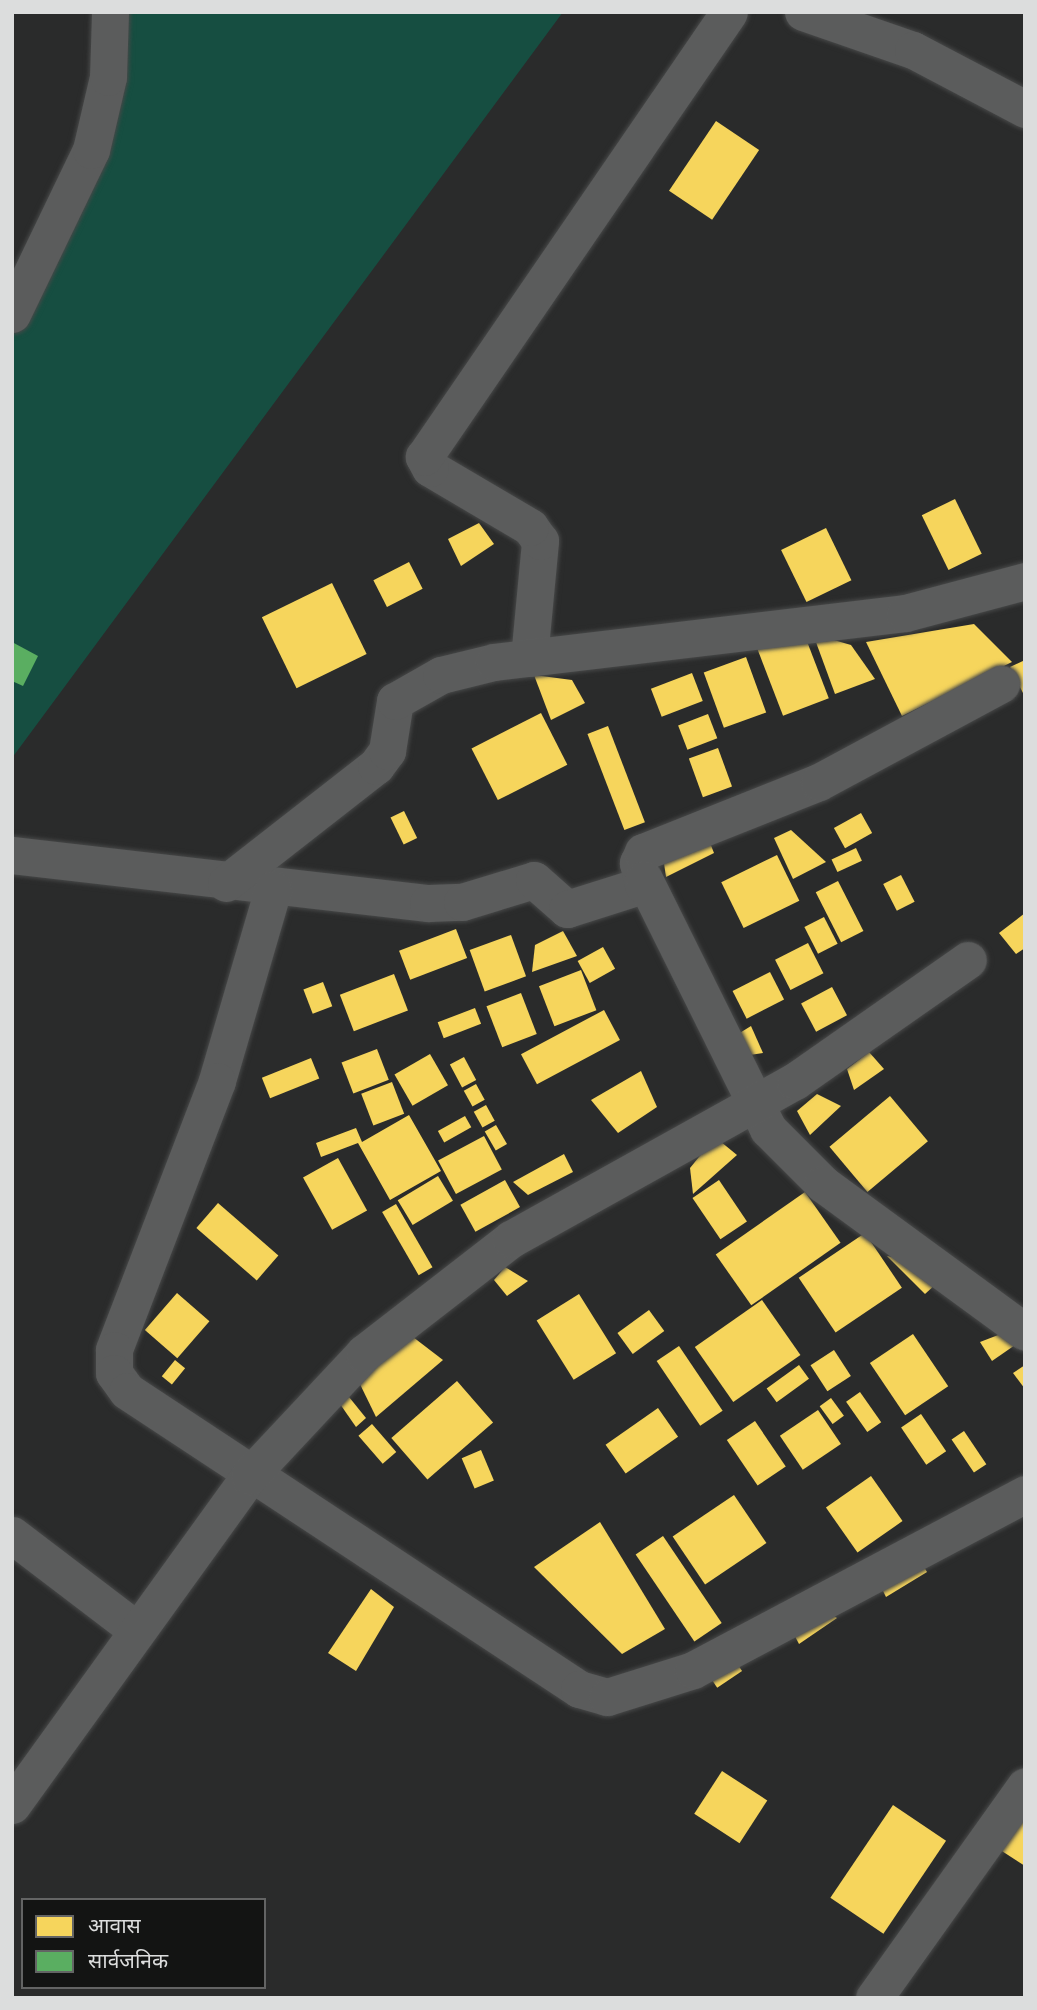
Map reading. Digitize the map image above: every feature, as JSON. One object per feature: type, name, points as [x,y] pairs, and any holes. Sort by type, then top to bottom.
[{"type":"street","points":[[12,314],[91,150],[108,77],[110,12]]},
{"type":"street","points":[[529,658],[540,541],[530,527],[430,468],[424,457],[729,12]]},
{"type":"street","points":[[803,12],[913,50],[1025,109]]},
{"type":"street","points":[[226,883],[376,766],[387,751],[389,714],[404,691],[441,676],[529,658],[905,613],[1025,581]]},
{"type":"street","points":[[1001,684],[819,782],[643,852],[638,863],[751,1103],[813,1175],[1025,1332]]},
{"type":"street","points":[[12,855],[273,889],[448,904],[534,880],[567,909],[637,888],[644,879]]},
{"type":"street","points":[[273,889],[213,1092],[114,1350],[114,1373],[127,1391],[249,1476],[579,1689],[607,1697],[693,1670],[1025,1494]]},
{"type":"street","points":[[12,1805],[134,1628],[249,1476],[364,1353],[457,1277],[550,1215],[795,1081],[968,960]]},
{"type":"street","points":[[12,1535],[134,1628]]},
{"type":"street","points":[[874,1998],[1025,1786]]},
{"type":"green space","points":[[99,12],[563,12],[12,758],[12,288],[91,181]]},
{"type":"building: आवास","points":[[716,121],[759,150],[712,220],[669,191]]},
{"type":"building: आवास","points":[[955,499],[982,554],[948,570],[922,515]]},
{"type":"building: आवास","points":[[479,523],[494,544],[461,566],[448,539]]},
{"type":"building: आवास","points":[[826,528],[851,580],[806,602],[781,550]]},
{"type":"building: आवास","points":[[409,562],[423,589],[387,607],[373,580]]},
{"type":"building: आवास","points":[[332,583],[367,654],[297,688],[262,617]]},
{"type":"building: आवास","points":[[974,624],[1012,662],[902,716],[866,642]]},
{"type":"building: आवास","points":[[803,631],[829,698],[783,716],[757,649]]},
{"type":"building: आवास","points":[[813,634],[851,645],[875,679],[835,694]]},
{"type":"building: आवास","points":[[746,657],[766,712],[724,728],[704,672]]},
{"type":"building: आवास","points":[[1025,660],[1025,697],[1010,667]]},
{"type":"building: आवास","points":[[692,673],[703,701],[662,717],[651,689]]},
{"type":"building: आवास","points":[[534,675],[572,680],[585,703],[551,720]]},
{"type":"building: आवास","points":[[541,713],[567,765],[498,800],[472,748]]},
{"type":"building: आवास","points":[[708,714],[717,738],[687,750],[678,725]]},
{"type":"building: आवास","points":[[608,726],[645,822],[624,830],[587,734]]},
{"type":"building: आवास","points":[[718,748],[732,787],[703,797],[689,759]]},
{"type":"building: आवास","points":[[404,811],[417,838],[404,845],[391,818]]},
{"type":"building: आवास","points":[[861,813],[872,833],[845,848],[834,828]]},
{"type":"building: आवास","points":[[791,830],[826,862],[793,879],[774,838]]},
{"type":"building: आवास","points":[[708,838],[714,853],[666,877],[663,857]]},
{"type":"building: आवास","points":[[856,848],[862,861],[837,872],[832,859]]},
{"type":"building: आवास","points":[[777,855],[799,901],[744,928],[721,882]]},
{"type":"building: आवास","points":[[901,875],[915,902],[897,911],[883,884]]},
{"type":"building: आवास","points":[[838,881],[863,931],[841,942],[816,892]]},
{"type":"building: आवास","points":[[1025,913],[1025,948],[1016,954],[999,933]]},
{"type":"building: आवास","points":[[824,917],[838,944],[818,954],[804,927]]},
{"type":"building: आवास","points":[[456,929],[467,958],[410,980],[399,951]]},
{"type":"building: आवास","points":[[563,931],[577,956],[532,972],[535,945]]},
{"type":"building: आवास","points":[[511,935],[526,976],[485,991],[470,950]]},
{"type":"building: आवास","points":[[808,943],[823,973],[790,990],[775,960]]},
{"type":"building: आवास","points":[[603,947],[615,969],[590,983],[578,961]]},
{"type":"building: आवास","points":[[581,970],[596,1010],[554,1026],[539,986]]},
{"type":"building: आवास","points":[[770,972],[784,1000],[747,1019],[733,991]]},
{"type":"building: आवास","points":[[394,974],[408,1010],[354,1031],[340,995]]},
{"type":"building: आवास","points":[[323,982],[332,1006],[313,1014],[303,990]]},
{"type":"building: आवास","points":[[832,987],[847,1015],[816,1032],[801,1003]]},
{"type":"building: आवास","points":[[521,993],[537,1034],[502,1047],[486,1006]]},
{"type":"building: आवास","points":[[475,1008],[481,1024],[444,1038],[438,1022]]},
{"type":"building: आवास","points":[[604,1010],[620,1040],[537,1084],[521,1054]]},
{"type":"building: आवास","points":[[751,1026],[763,1053],[750,1055],[738,1034]]},
{"type":"building: आवास","points":[[377,1049],[389,1080],[353,1093],[342,1063]]},
{"type":"building: आवास","points":[[869,1052],[884,1069],[854,1090],[847,1069]]},
{"type":"building: आवास","points":[[430,1054],[448,1085],[412,1106],[394,1074]]},
{"type":"building: आवास","points":[[464,1057],[476,1080],[462,1087],[450,1065]]},
{"type":"building: आवास","points":[[311,1058],[319,1078],[270,1098],[262,1078]]},
{"type":"building: आवास","points":[[641,1071],[657,1107],[618,1133],[591,1100]]},
{"type":"building: आवास","points":[[392,1082],[404,1114],[373,1126],[361,1094]]},
{"type":"building: आवास","points":[[476,1084],[485,1100],[472,1107],[464,1091]]},
{"type":"building: आवास","points":[[817,1094],[841,1106],[810,1135],[797,1111]]},
{"type":"building: आवास","points":[[890,1096],[928,1141],[867,1192],[829,1147]]},
{"type":"building: आवास","points":[[486,1105],[495,1121],[482,1128],[474,1112]]},
{"type":"building: आवास","points":[[409,1115],[441,1171],[390,1200],[358,1143],[321,1157],[316,1143],[356,1128],[362,1142]]},
{"type":"building: आवास","points":[[465,1116],[471,1127],[444,1142],[438,1131]]},
{"type":"building: आवास","points":[[496,1125],[507,1144],[496,1151],[485,1132]]},
{"type":"building: आवास","points":[[484,1136],[502,1170],[456,1194],[438,1160]]},
{"type":"building: आवास","points":[[715,1137],[737,1155],[693,1194],[690,1168]]},
{"type":"building: आवास","points":[[564,1154],[573,1172],[528,1195],[513,1182]]},
{"type":"building: आवास","points":[[338,1158],[367,1210],[332,1230],[303,1177]]},
{"type":"building: आवास","points":[[438,1176],[453,1201],[413,1225],[398,1200]]},
{"type":"building: आवास","points":[[505,1180],[520,1207],[475,1232],[460,1205]]},
{"type":"building: आवास","points":[[719,1180],[747,1221],[720,1239],[692,1198]]},
{"type":"building: आवास","points":[[805,1192],[841,1243],[751,1305],[716,1255]]},
{"type":"building: आवास","points":[[218,1203],[278,1255],[257,1280],[196,1228]]},
{"type":"building: आवास","points":[[396,1204],[432,1267],[419,1275],[382,1212]]},
{"type":"building: आवास","points":[[865,1233],[902,1288],[836,1332],[799,1278]]},
{"type":"building: आवास","points":[[887,1256],[910,1260],[936,1284],[925,1294]]},
{"type":"building: आवास","points":[[505,1267],[528,1281],[507,1296],[494,1280]]},
{"type":"building: आवास","points":[[177,1293],[209,1321],[177,1358],[145,1330]]},
{"type":"building: आवास","points":[[579,1294],[616,1353],[574,1380],[537,1320]]},
{"type":"building: आवास","points":[[762,1300],[800,1355],[733,1402],[695,1347]]},
{"type":"building: आवास","points":[[649,1310],[664,1331],[633,1354],[617,1333]]},
{"type":"building: आवास","points":[[1006,1332],[1018,1343],[992,1361],[980,1342]]},
{"type":"building: आवास","points":[[913,1334],[948,1386],[905,1415],[870,1363]]},
{"type":"building: आवास","points":[[413,1337],[443,1360],[376,1417],[356,1376]]},
{"type":"building: आवास","points":[[679,1346],[723,1411],[700,1426],[657,1361]]},
{"type":"building: आवास","points":[[834,1350],[851,1376],[827,1391],[811,1365]]},
{"type":"building: आवास","points":[[175,1360],[185,1368],[172,1385],[162,1376]]},
{"type":"building: आवास","points":[[799,1365],[809,1379],[777,1402],[767,1389]]},
{"type":"building: आवास","points":[[1025,1365],[1025,1389],[1013,1373]]},
{"type":"building: आवास","points":[[457,1381],[493,1423],[427,1480],[391,1438]]},
{"type":"building: आवास","points":[[860,1392],[881,1422],[867,1432],[846,1402]]},
{"type":"building: आवास","points":[[349,1397],[366,1418],[356,1427],[340,1404]]},
{"type":"building: आवास","points":[[831,1398],[844,1416],[833,1424],[820,1406]]},
{"type":"building: आवास","points":[[658,1408],[678,1437],[626,1473],[606,1445]]},
{"type":"building: आवास","points":[[818,1410],[841,1444],[803,1470],[780,1436]]},
{"type":"building: आवास","points":[[921,1414],[946,1451],[926,1465],[901,1427]]},
{"type":"building: आवास","points":[[755,1421],[786,1467],[758,1486],[727,1440]]},
{"type":"building: आवास","points":[[372,1424],[396,1452],[383,1464],[358,1436]]},
{"type":"building: आवास","points":[[964,1431],[986,1464],[974,1473],[952,1439]]},
{"type":"building: आवास","points":[[481,1450],[494,1480],[475,1489],[462,1458]]},
{"type":"building: आवास","points":[[871,1476],[903,1521],[857,1553],[826,1508]]},
{"type":"building: आवास","points":[[734,1495],[766,1543],[705,1584],[673,1536]]},
{"type":"building: आवास","points":[[600,1522],[665,1629],[622,1654],[534,1567]]},
{"type":"building: आवास","points":[[663,1536],[722,1623],[694,1642],[636,1554]]},
{"type":"building: आवास","points":[[918,1557],[927,1572],[886,1597],[877,1579]]},
{"type":"building: आवास","points":[[371,1589],[394,1607],[356,1671],[328,1653]]},
{"type":"building: आवास","points":[[824,1609],[837,1618],[799,1644],[790,1627]]},
{"type":"building: आवास","points":[[732,1656],[742,1671],[717,1688],[707,1673]]},
{"type":"building: आवास","points":[[722,1771],[767,1800],[740,1843],[694,1814]]},
{"type":"building: आवास","points":[[893,1805],[946,1841],[883,1934],[830,1898]]},
{"type":"building: आवास","points":[[1011,1813],[1025,1821],[1025,1866],[991,1844]]},
{"type":"building: सार्वजनिक","points":[[12,642],[38,656],[23,686],[12,681]]}]
